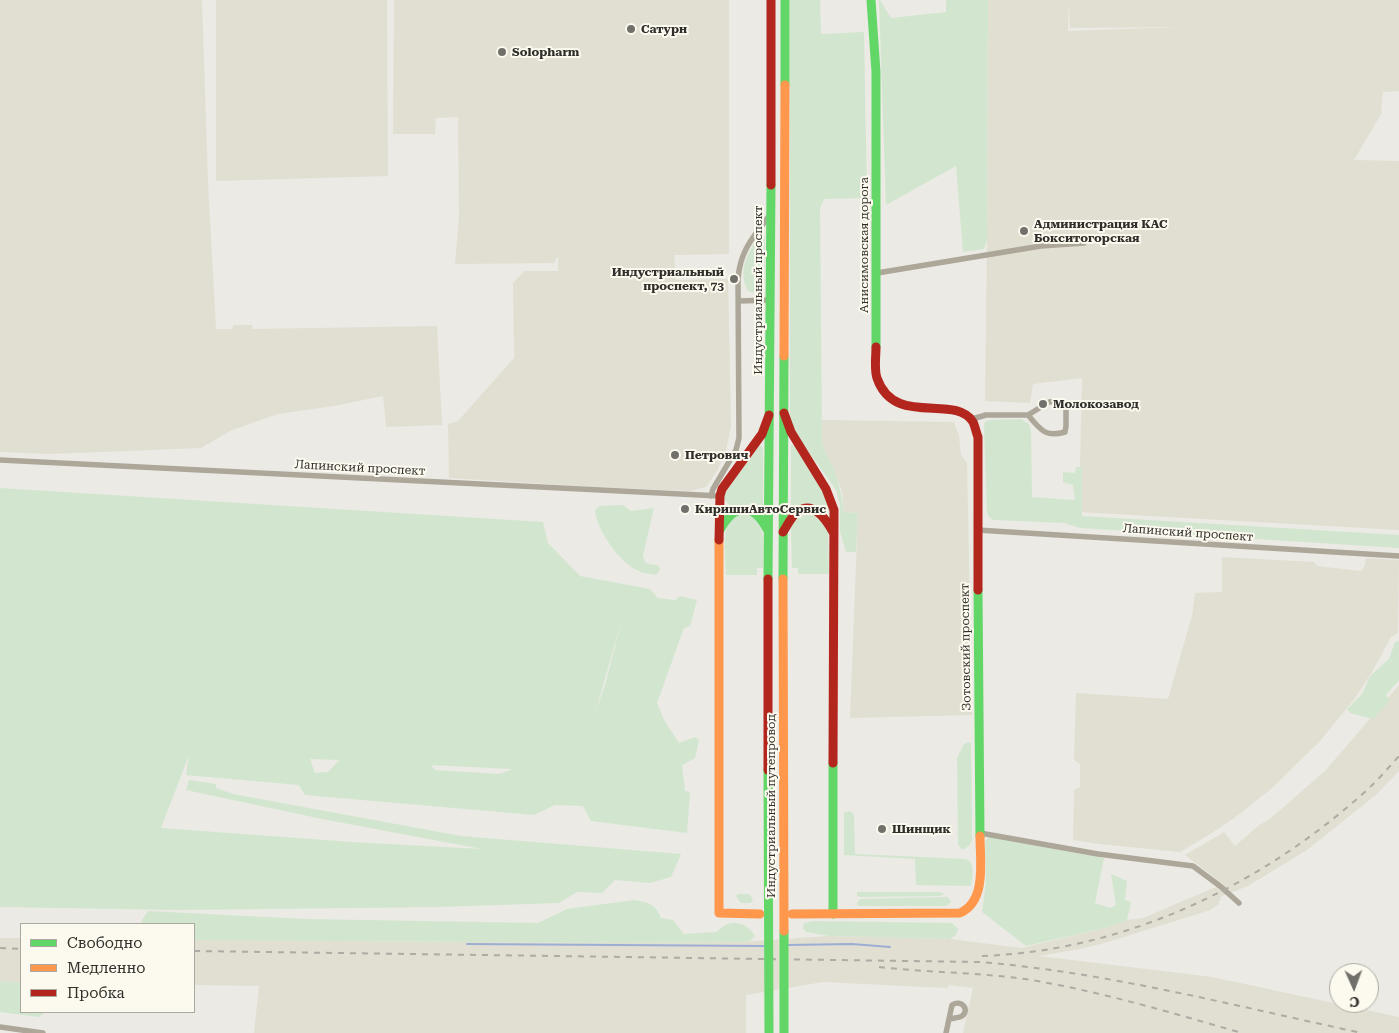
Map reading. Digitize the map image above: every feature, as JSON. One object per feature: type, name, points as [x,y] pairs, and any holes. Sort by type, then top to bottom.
[{"type":"street","name":"Индустриальный проспект","points":[[768,579],[771,0]]},
{"type":"street","points":[[783,532],[785,0]]},
{"type":"street","name":"Анисимовская дорога","points":[[871,0],[876,72],[876,377],[883,394],[896,404],[918,408],[958,411],[972,419]]},
{"type":"street","points":[[760,914],[719,913],[719,532],[713,489],[736,450],[738,438],[738,279],[741,259],[744,251],[770,214]]},
{"type":"street","points":[[876,274],[1041,246],[1084,243]]},
{"type":"street","points":[[739,301],[770,300]]},
{"type":"street","points":[[972,419],[986,415],[1028,415],[1049,402],[1057,401],[1066,408],[1065,432],[1054,436],[1046,433],[1028,415]]},
{"type":"street","points":[[715,496],[762,434],[770,412]]},
{"type":"street","points":[[784,413],[791,431],[817,469],[831,496],[834,510],[833,914]]},
{"type":"street","name":"Зотовский проспект","points":[[792,914],[960,913],[972,906],[976,899],[980,875],[978,437],[977,427],[972,419]]},
{"type":"street","name":"Лапинский проспект","points":[[0,460],[715,496]]},
{"type":"street","points":[[719,532],[727,517],[733,512],[742,509],[750,510],[758,515],[764,522],[768,533]]},
{"type":"street","points":[[783,532],[797,512],[805,509],[822,513],[834,535]]},
{"type":"street","name":"Лапинский проспект","points":[[977,530],[1399,556]]},
{"type":"street","name":"Индустриальный путепровод","points":[[783,532],[784,1033]]},
{"type":"street","name":"Индустриальный путепровод","points":[[768,579],[768,1033]]},
{"type":"street","points":[[980,833],[1098,854],[1193,866],[1239,903]]},
{"type":"street","points":[[946,1033],[949,1019]]},
{"type":"street","points":[[0,1027],[43,1033]]},
{"type":"shaded area","points":[[0,0],[202,0],[208,182],[216,329],[232,329],[234,325],[252,325],[253,329],[437,326],[442,425],[386,427],[383,396],[334,406],[278,414],[232,430],[201,448],[50,454],[0,452]]},
{"type":"shaded area","points":[[216,0],[387,0],[388,176],[216,181]]},
{"type":"shaded area","points":[[394,0],[729,0],[729,254],[674,255],[676,280],[728,279],[731,426],[726,451],[717,471],[706,487],[690,491],[449,478],[448,424],[458,421],[514,358],[513,283],[524,271],[558,271],[558,256],[554,263],[455,264],[459,216],[458,117],[436,118],[435,134],[393,134]]},
{"type":"shaded area","points":[[988,0],[1399,0],[1399,91],[1383,92],[1381,114],[1354,160],[1399,161],[1399,530],[1079,512],[1082,378],[1033,384],[1030,403],[985,401]],"holes":[[[1069,1],[1070,28],[1181,27],[1068,31]]]},
{"type":"shaded area","points":[[822,420],[954,422],[959,436],[961,455],[967,463],[972,715],[850,718],[858,513],[844,512],[842,491],[834,470],[824,453]]},
{"type":"shaded area","points":[[1222,557],[1314,562],[1317,566],[1361,571],[1365,565],[1366,558],[1399,560],[1398,633],[1391,637],[1355,698],[1320,741],[1271,789],[1233,819],[1207,836],[1180,852],[1073,840],[1074,790],[1080,787],[1080,764],[1074,760],[1076,693],[1168,699],[1192,616],[1195,593],[1222,592]]},
{"type":"shaded area","points":[[1399,685],[1399,771],[1377,794],[1307,850],[1248,886],[1220,897],[1219,904],[1210,910],[1108,942],[1039,956],[1212,977],[1329,1002],[1329,1013],[1379,1013],[1399,1017],[1399,1033],[963,1033],[973,988],[949,985],[947,988],[823,982],[746,995],[746,1033],[254,1033],[259,986],[195,985],[195,940],[622,943],[740,942],[829,936],[950,939],[1022,948],[1109,927],[1127,920],[1143,918],[1223,884],[1185,855],[1224,832],[1235,846],[1258,826],[1271,818],[1325,771]]},
{"type":"shaded area","points":[[0,938],[20,938],[20,983],[0,981]]},
{"type":"green space","points":[[790,0],[820,0],[821,34],[864,32],[867,198],[824,199],[820,208],[822,438],[825,453],[838,482],[844,512],[858,513],[856,552],[846,552],[840,531],[840,505],[836,490],[796,434],[790,421]]},
{"type":"green space","points":[[879,0],[891,18],[946,12],[946,0],[988,0],[987,240],[984,249],[963,252],[956,166],[886,205]]},
{"type":"green space","points":[[759,235],[765,237],[764,285],[755,293],[748,291],[745,283],[744,269],[751,248]]},
{"type":"green space","points":[[1021,419],[1029,424],[1031,431],[1032,497],[1075,500],[1073,485],[1063,482],[1063,472],[1075,473],[1076,467],[1082,467],[1082,516],[1399,535],[1399,548],[1080,528],[1064,523],[993,520],[987,513],[985,422],[989,420]]},
{"type":"green space","points":[[791,445],[795,445],[825,487],[831,512],[812,505],[793,510],[791,508]]},
{"type":"green space","points":[[759,446],[763,448],[763,509],[761,510],[749,505],[729,505],[724,499],[725,493]]},
{"type":"green space","points":[[0,488],[543,522],[548,543],[580,576],[650,589],[658,598],[675,600],[680,596],[697,600],[690,626],[684,628],[657,703],[664,720],[679,743],[695,737],[699,740],[695,758],[682,765],[685,791],[690,792],[687,833],[591,821],[583,806],[555,805],[534,815],[305,795],[299,785],[186,775],[189,755],[161,828],[352,842],[482,849],[322,819],[186,790],[189,780],[216,784],[216,788],[233,794],[461,836],[681,854],[671,877],[650,883],[615,880],[602,893],[577,892],[559,903],[439,907],[180,910],[0,907]],"holes":[[[623,616],[605,685],[595,713]],[[310,759],[339,760],[328,772],[315,773]],[[431,765],[511,769],[498,774],[435,770]]]},
{"type":"green space","points":[[623,505],[631,511],[654,508],[643,555],[645,563],[659,566],[660,570],[656,575],[639,571],[630,566],[617,553],[604,535],[596,518],[595,510],[600,506]]},
{"type":"green space","points":[[741,514],[750,515],[756,519],[760,526],[763,542],[763,568],[757,568],[757,575],[726,575],[726,531],[729,523]]},
{"type":"green space","points":[[804,514],[816,514],[828,530],[829,574],[798,574],[798,568],[792,568],[791,528],[798,518]]},
{"type":"green space","points":[[1399,641],[1399,680],[1386,695],[1390,701],[1373,719],[1350,713],[1347,709],[1362,694],[1370,676],[1389,659],[1395,642]]},
{"type":"green space","points":[[971,743],[972,840],[969,846],[961,849],[958,844],[957,758],[964,744]]},
{"type":"green space","points":[[850,811],[854,814],[855,854],[966,859],[972,866],[971,885],[916,885],[915,859],[844,855],[844,813]]},
{"type":"green space","points":[[989,837],[1104,858],[1095,903],[1110,908],[1116,905],[1111,874],[1127,881],[1125,900],[1131,902],[1127,920],[1109,927],[1026,946],[982,912],[986,883],[985,841]]},
{"type":"green space","points":[[857,892],[940,892],[945,894],[940,896],[860,897],[857,896]]},
{"type":"green space","points":[[738,894],[749,894],[753,901],[741,903],[736,896]]},
{"type":"green space","points":[[947,897],[951,901],[945,906],[857,905],[861,899]]},
{"type":"green space","points":[[634,900],[651,904],[661,918],[673,920],[684,934],[717,932],[726,925],[737,923],[747,927],[755,936],[750,941],[740,942],[622,943],[195,940],[195,923],[141,923],[148,911],[306,919],[538,923],[567,909]]},
{"type":"green space","points":[[812,921],[952,923],[958,929],[956,935],[950,939],[829,936],[806,932],[803,928],[804,923]]},
{"type":"green space","points":[[0,981],[20,983],[20,1013],[45,1013],[39,1017],[0,1012]]},
{"type":"waterway","points":[[467,944],[765,946]]},
{"type":"waterway","points":[[787,945],[852,944],[890,947]]},
{"type":"railway","points":[[982,956],[1035,951],[1088,941],[1139,926],[1189,907],[1237,883],[1284,855],[1327,824],[1368,789],[1399,756]]},
{"type":"railway","points":[[0,948],[20,949]]},
{"type":"railway","points":[[195,951],[981,962],[1029,967],[1125,982],[1362,1033]]},
{"type":"railway","points":[[879,967],[993,975],[1031,980],[1111,997],[1242,1033]]},
{"type":"traffic: fast","points":[[785,0],[785,85]]},
{"type":"traffic: fast","points":[[871,0],[876,72],[876,347]]},
{"type":"traffic: fast","points":[[768,579],[771,185]]},
{"type":"traffic: fast","points":[[783,579],[784,356]]},
{"type":"traffic: fast","points":[[720,530],[732,514],[744,510],[751,511],[757,515],[768,531]]},
{"type":"traffic: fast","points":[[978,590],[980,836]]},
{"type":"traffic: fast","points":[[833,763],[833,914]]},
{"type":"traffic: fast","points":[[768,770],[769,1033]]},
{"type":"traffic: fast","points":[[784,931],[784,1033]]},
{"type":"traffic: slow","points":[[784,356],[785,85]]},
{"type":"traffic: slow","points":[[719,540],[719,913],[760,914]]},
{"type":"traffic: slow","points":[[783,579],[784,931]]},
{"type":"traffic: slow","points":[[792,914],[960,913],[969,907],[975,899],[978,890],[981,868],[980,836]]},
{"type":"traffic: jam","points":[[771,0],[771,185]]},
{"type":"traffic: jam","points":[[876,347],[876,375],[885,393],[897,402],[910,406],[953,410],[964,414],[974,424],[978,437],[978,590]]},
{"type":"traffic: jam","points":[[784,413],[791,432],[826,489],[834,510],[833,763]]},
{"type":"traffic: jam","points":[[719,540],[720,496],[722,489],[762,434],[769,415]]},
{"type":"traffic: jam","points":[[783,532],[797,512],[808,508],[823,517],[833,532]]},
{"type":"traffic: jam","points":[[768,579],[768,770]]},
{"type":"place","name":"Сатурн","points":[[631,29]]},
{"type":"place","name":"Solopharm","points":[[502,52]]},
{"type":"place","name":"Администрация КАС Бокситогорская","points":[[1024,231]]},
{"type":"place","name":"Индустриальный проспект, 73","points":[[734,279]]},
{"type":"place","name":"Молокозавод","points":[[1043,404]]},
{"type":"place","name":"Петрович","points":[[675,455]]},
{"type":"place","name":"КиришиАвтоСервис","points":[[685,509]]},
{"type":"place","name":"Шинщик","points":[[882,829]]}]
